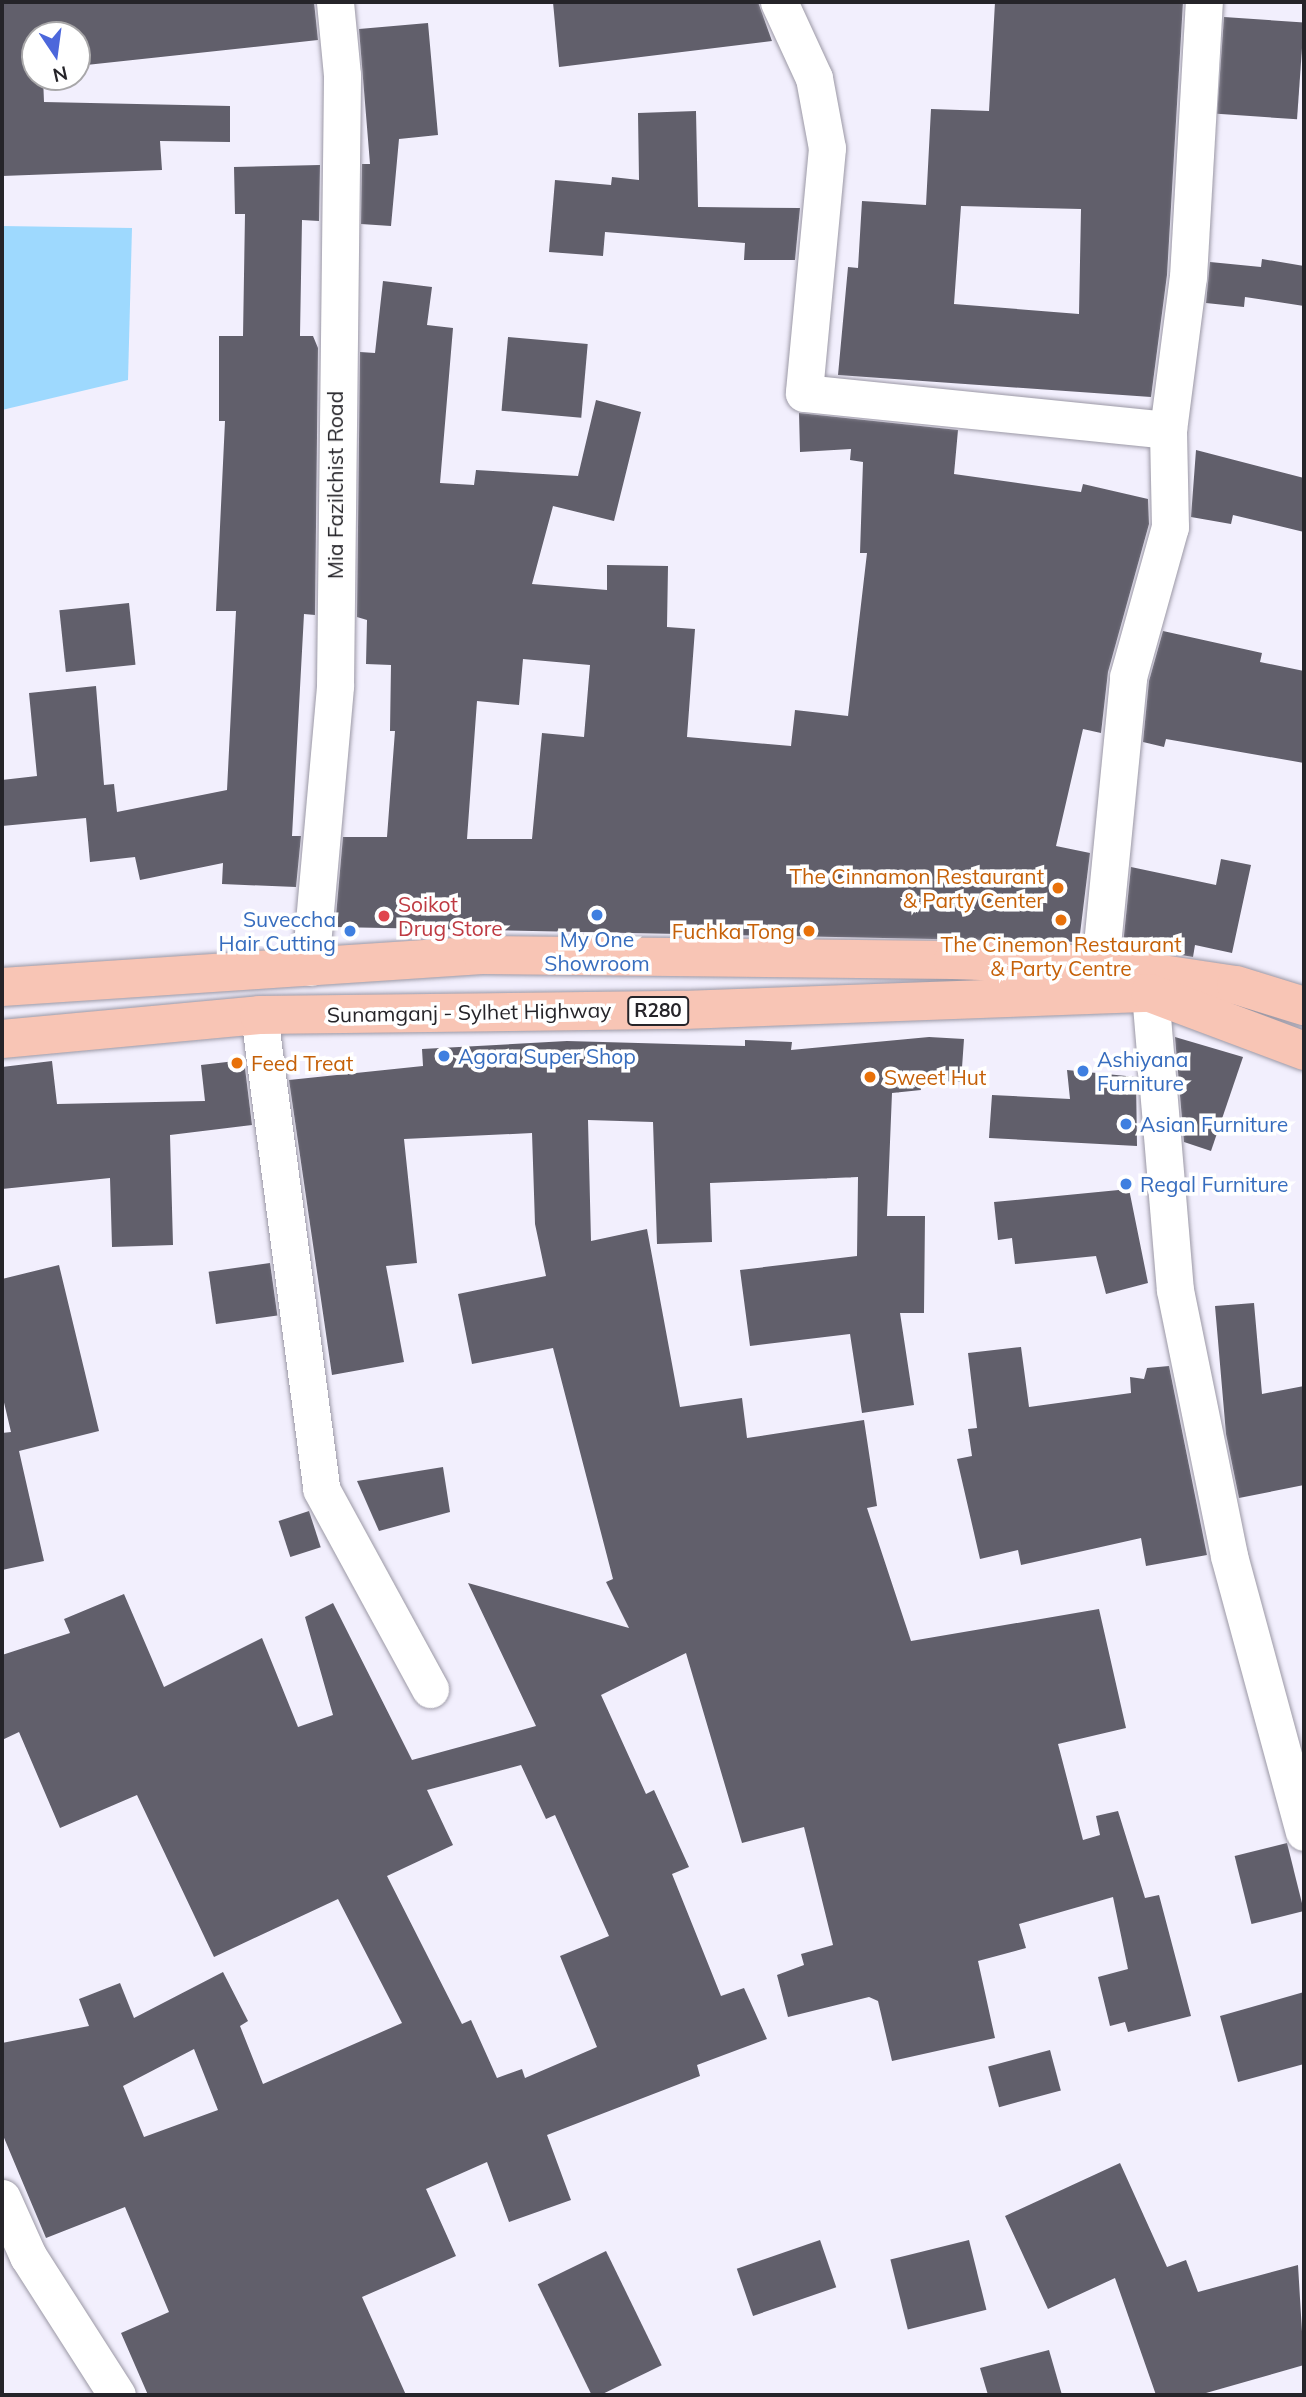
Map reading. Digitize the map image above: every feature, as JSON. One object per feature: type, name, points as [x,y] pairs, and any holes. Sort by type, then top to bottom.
[{"type":"main road","points":[[2,987],[482,955],[1100,965],[1236,985],[1304,1006]]},
{"type":"main road","name":"Sunamganj - Sylhet Highway","points":[[2,1039],[259,1015],[683,1010],[1150,993],[1304,1051]]},
{"type":"street","name":"Mia Fazilchist Road","points":[[310,967],[335,686],[342,75],[335,2]]},
{"type":"street","points":[[779,2],[814,78],[827,148],[804,393],[1168,430]]},
{"type":"street","points":[[1100,965],[1128,677],[1170,527],[1168,430],[1188,277],[1203,12]]},
{"type":"street","points":[[1150,993],[1175,1290],[1229,1556],[1304,1832]]},
{"type":"street","points":[[259,1015],[321,1489],[430,1689]]},
{"type":"street","points":[[2,2198],[28,2256],[117,2395]]},
{"type":"water","points":[[2,226],[132,228],[128,380],[2,410]]},
{"type":"building","points":[[2,2],[314,2],[318,40],[91,64],[91,21],[21,21],[21,91],[44,91],[44,102],[230,106],[230,142],[160,141],[162,170],[2,176]]},
{"type":"building","points":[[553,2],[758,2],[772,41],[559,67]]},
{"type":"building","points":[[995,2],[1183,2],[1167,275],[1151,397],[838,375],[848,267],[858,268],[862,201],[926,205],[931,109],[989,111]],"holes":[[[961,206],[1081,209],[1079,314],[954,304]]]},
{"type":"building","points":[[1224,17],[1304,23],[1297,119],[1217,114]]},
{"type":"building","points":[[428,23],[438,135],[399,139],[391,226],[361,224],[362,164],[370,164],[359,29]]},
{"type":"building","points":[[696,111],[698,207],[800,208],[795,260],[744,260],[745,243],[605,232],[603,256],[549,252],[555,180],[611,185],[612,177],[639,180],[638,113]]},
{"type":"building","points":[[320,165],[319,221],[302,220],[300,336],[313,336],[318,348],[315,615],[304,614],[292,836],[301,836],[296,887],[222,884],[223,863],[140,880],[135,857],[90,862],[86,818],[2,826],[2,780],[37,776],[29,693],[96,686],[104,785],[114,784],[117,812],[227,790],[236,611],[216,611],[225,421],[219,421],[219,336],[243,336],[245,214],[235,214],[234,167]]},
{"type":"building","points":[[1262,259],[1304,266],[1304,306],[1245,297],[1244,307],[1206,303],[1210,262],[1261,267]]},
{"type":"building","points":[[383,281],[432,287],[427,325],[453,328],[440,483],[474,485],[476,470],[578,476],[596,400],[641,412],[614,521],[553,506],[532,584],[607,590],[607,565],[668,566],[667,627],[695,629],[687,737],[791,746],[795,710],[848,716],[867,553],[860,553],[863,462],[850,460],[851,449],[800,452],[799,413],[958,430],[954,474],[1081,492],[1083,484],[1148,499],[1149,524],[1108,672],[1101,733],[1083,729],[1056,846],[1090,853],[1079,942],[335,927],[343,837],[387,837],[395,731],[390,731],[391,665],[366,664],[367,620],[357,617],[360,352],[375,353]],"holes":[[[523,659],[590,665],[584,737],[542,733],[532,839],[467,839],[477,701],[519,705]]]},
{"type":"building","points":[[508,337],[588,344],[581,418],[502,411]]},
{"type":"building","points":[[1196,450],[1304,478],[1304,532],[1233,515],[1231,524],[1191,517]]},
{"type":"building","points":[[129,603],[135,665],[66,672],[59,610]]},
{"type":"building","points":[[1163,631],[1262,653],[1260,662],[1304,671],[1304,763],[1166,739],[1164,747],[1143,742],[1149,681]]},
{"type":"building","points":[[1221,859],[1251,865],[1232,953],[1195,945],[1193,957],[1123,945],[1131,867],[1216,885]]},
{"type":"building","points":[[929,1037],[964,1039],[961,1082],[920,1080],[921,1090],[892,1093],[887,1216],[925,1216],[924,1313],[900,1313],[914,1405],[862,1413],[850,1334],[750,1346],[740,1270],[857,1256],[858,1177],[710,1183],[712,1242],[657,1244],[653,1122],[588,1120],[591,1241],[647,1229],[680,1407],[742,1398],[747,1438],[864,1420],[877,1506],[867,1508],[911,1641],[1099,1609],[1126,1728],[1058,1744],[1083,1840],[1100,1835],[1096,1816],[1118,1811],[1145,1898],[1159,1895],[1191,2016],[1128,2032],[1125,2022],[1110,2026],[1098,1977],[1128,1969],[1113,1897],[1019,1924],[1026,1948],[978,1961],[995,2038],[892,2061],[878,2001],[869,1997],[788,2017],[777,1975],[804,1965],[801,1954],[833,1945],[804,1827],[742,1843],[686,1653],[601,1695],[646,1794],[654,1790],[689,1867],[672,1874],[721,1996],[744,1988],[767,2039],[697,2065],[700,2076],[547,2135],[571,2200],[509,2222],[487,2162],[426,2189],[456,2256],[362,2297],[406,2395],[148,2395],[121,2333],[169,2312],[125,2207],[46,2238],[2,2133],[2,2043],[89,2026],[79,1999],[120,1983],[134,2018],[223,1972],[248,2021],[240,2026],[263,2084],[402,2023],[338,1899],[214,1957],[137,1795],[60,1828],[19,1732],[2,1740],[2,1655],[70,1633],[64,1619],[124,1594],[164,1687],[262,1638],[298,1727],[333,1715],[305,1617],[333,1603],[412,1760],[536,1726],[468,1583],[629,1628],[606,1582],[613,1579],[553,1348],[472,1364],[458,1294],[546,1276],[535,1224],[532,1133],[404,1139],[417,1263],[386,1266],[404,1362],[332,1375],[289,1080],[423,1066],[422,1049],[567,1041],[745,1046],[745,1040],[792,1042],[791,1050]],"holes":[[[521,1765],[546,1819],[555,1815],[609,1936],[560,1956],[597,2047],[525,2078],[522,2069],[497,2078],[471,2020],[462,2024],[387,1876],[453,1845],[427,1790]],[[194,2049],[218,2110],[144,2137],[123,2086]]]},
{"type":"building","points":[[1175,1037],[1243,1057],[1211,1151],[1184,1142]]},
{"type":"building","points":[[244,1060],[252,1125],[170,1135],[173,1245],[112,1247],[110,1178],[2,1189],[2,1067],[52,1061],[57,1104],[205,1101],[201,1065]]},
{"type":"building","points":[[1067,1070],[1136,1077],[1137,1146],[989,1138],[992,1095],[1070,1099]]},
{"type":"building","points":[[1129,1189],[1148,1283],[1106,1294],[1096,1256],[1015,1264],[1012,1238],[998,1240],[994,1202]]},
{"type":"building","points":[[270,1263],[277,1315],[216,1324],[209,1272]]},
{"type":"building","points":[[59,1265],[99,1431],[19,1451],[44,1561],[2,1570],[2,1433],[11,1432],[2,1394],[2,1279]]},
{"type":"building","points":[[1254,1303],[1262,1394],[1304,1386],[1304,1485],[1239,1498],[1226,1434],[1215,1306]]},
{"type":"building","points":[[1021,1347],[1029,1407],[1131,1393],[1130,1377],[1144,1379],[1147,1368],[1169,1366],[1207,1555],[1146,1566],[1141,1538],[1021,1565],[1018,1550],[980,1559],[957,1459],[972,1456],[968,1429],[977,1428],[968,1353]]},
{"type":"building","points":[[443,1467],[450,1512],[379,1531],[357,1481]]},
{"type":"building","points":[[309,1511],[321,1547],[290,1557],[279,1521]]},
{"type":"building","points":[[1287,1843],[1304,1911],[1252,1924],[1235,1856]]},
{"type":"building","points":[[1304,1992],[1304,2064],[1238,2082],[1220,2016]]},
{"type":"building","points":[[1050,2050],[1061,2091],[999,2107],[988,2067]]},
{"type":"building","points":[[1120,2163],[1167,2267],[1186,2260],[1198,2292],[1298,2265],[1304,2365],[1199,2395],[1156,2395],[1115,2278],[1048,2309],[1005,2216]]},
{"type":"building","points":[[820,2240],[836,2287],[753,2316],[737,2269]]},
{"type":"building","points":[[969,2240],[986,2310],[908,2329],[890,2260]]},
{"type":"building","points":[[606,2251],[662,2365],[600,2395],[592,2395],[538,2284]]},
{"type":"building","points":[[1049,2350],[1062,2395],[988,2395],[980,2368]]},
{"type":"place","name":"The Cinnamon Restaurant & Party Center","points":[[1058,888]]},
{"type":"place","name":"My One Showroom","points":[[597,915]]},
{"type":"place","name":"Soikot Drug Store","points":[[384,916]]},
{"type":"place","name":"The Cinemon Restaurant & Party Centre","points":[[1061,920]]},
{"type":"place","name":"Suveccha Hair Cutting","points":[[350,931]]},
{"type":"place","name":"Fuchka Tong","points":[[809,931]]},
{"type":"place","name":"Agora Super Shop","points":[[444,1056]]},
{"type":"place","name":"Feed Treat","points":[[237,1063]]},
{"type":"place","name":"Ashiyana Furniture","points":[[1083,1071]]},
{"type":"place","name":"Sweet Hut","points":[[870,1077]]},
{"type":"place","name":"Asian Furniture","points":[[1126,1124]]},
{"type":"place","name":"Regal Furniture","points":[[1126,1184]]}]
